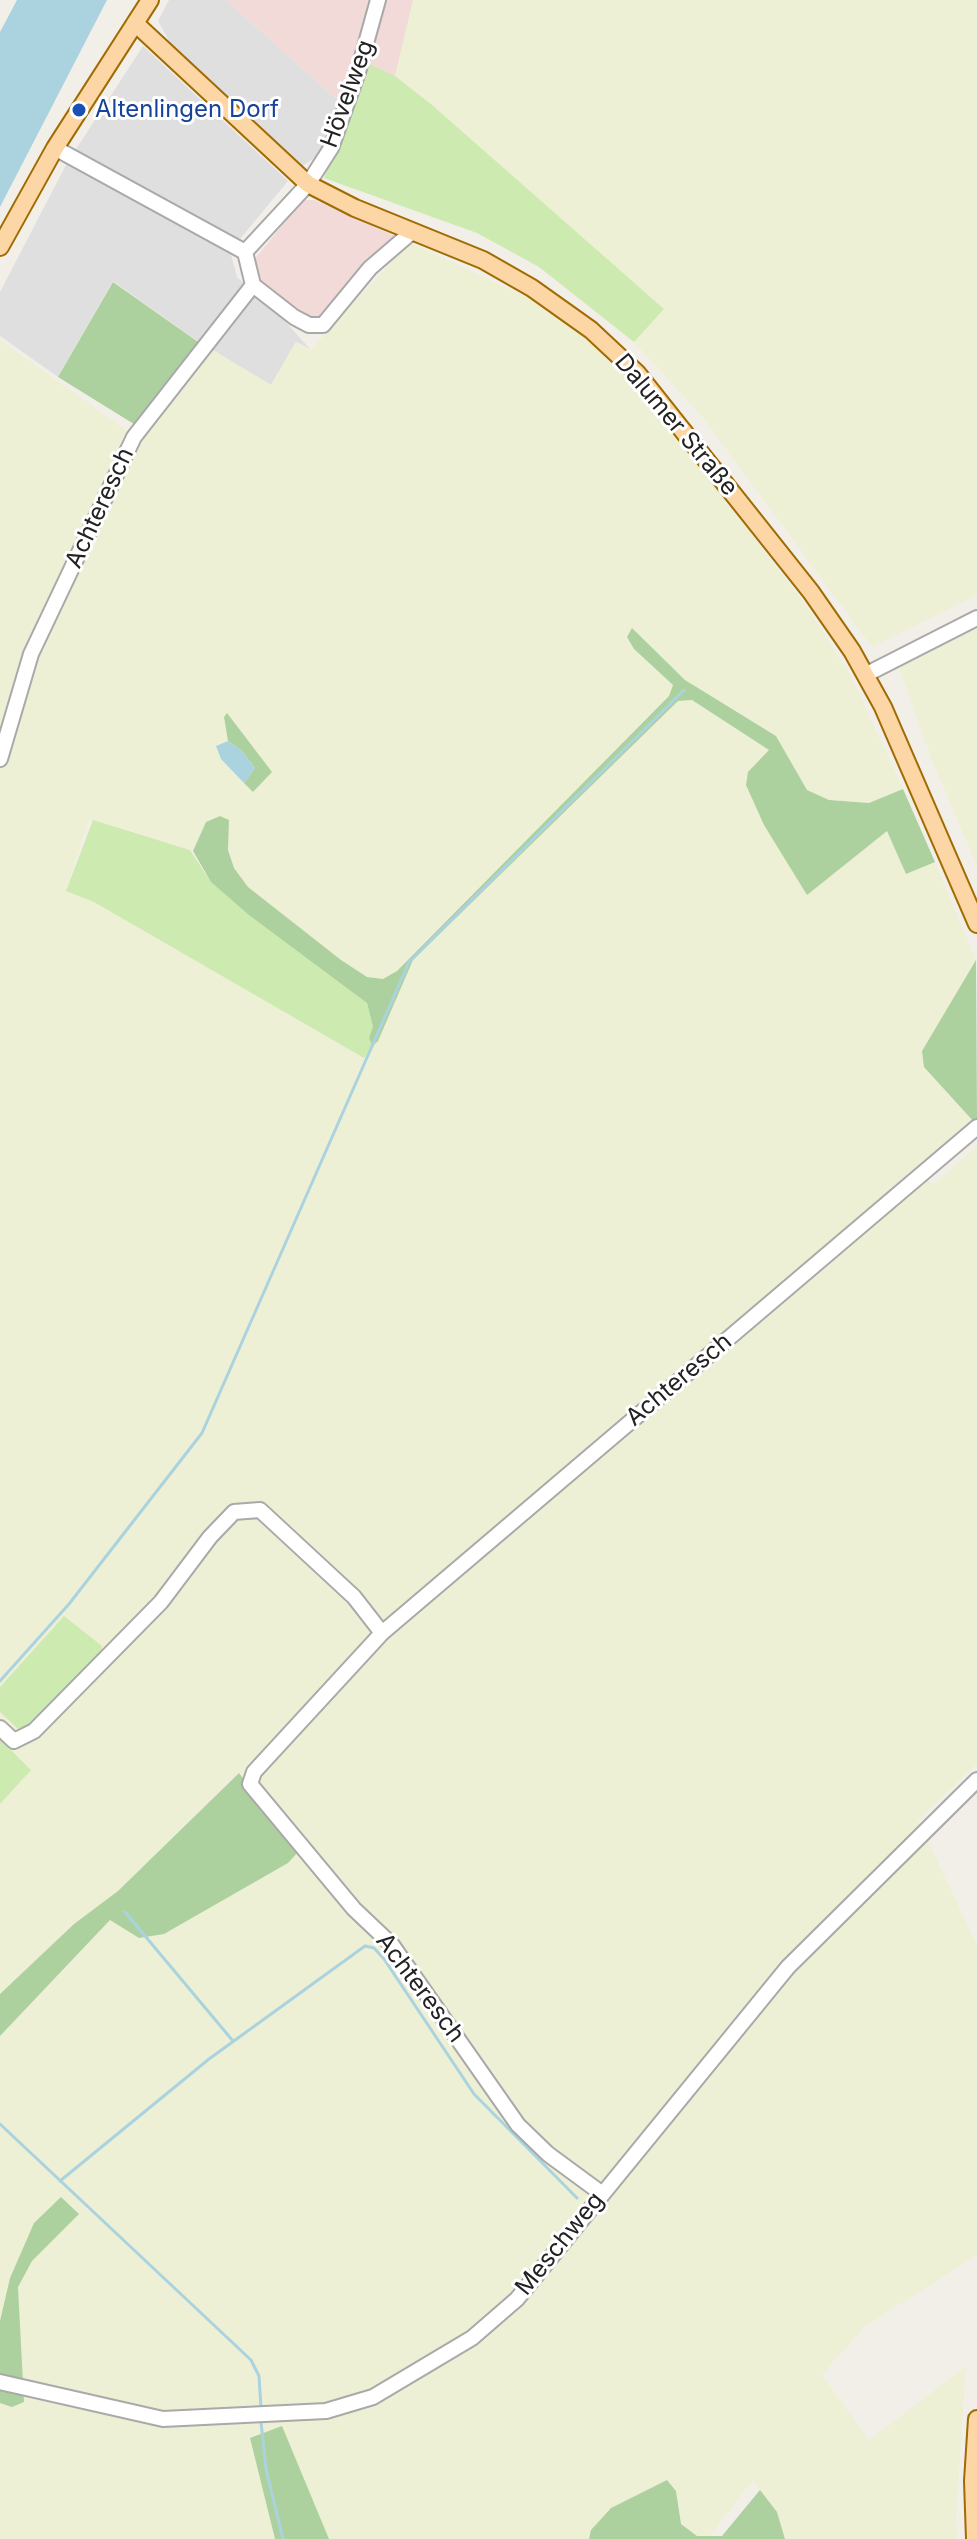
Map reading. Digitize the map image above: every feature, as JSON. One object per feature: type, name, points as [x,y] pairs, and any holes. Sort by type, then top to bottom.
[{"type":"main road","points":[[0,247],[55,148],[150,0]]},
{"type":"main road","name":"Dalumer Straße","points":[[135,23],[308,184],[355,208],[483,260],[543,295],[591,330],[637,373],[811,592],[865,675],[977,924]]},
{"type":"main road","points":[[975,2539],[973,2481],[977,2419]]},
{"type":"street","name":"Hövelweg","points":[[308,184],[331,148],[358,72],[378,0]]},
{"type":"street","points":[[55,148],[245,252],[253,285],[309,325],[323,325],[370,268],[413,231]]},
{"type":"street","points":[[245,252],[308,184]]},
{"type":"street","name":"Achteresch","points":[[0,759],[31,654],[134,437],[253,285]]},
{"type":"street","points":[[865,675],[977,618]]},
{"type":"street","name":"Achteresch","points":[[601,2193],[548,2154],[518,2125],[392,1945],[354,1909],[250,1784],[254,1772],[382,1633],[977,1127]]},
{"type":"street","points":[[0,1728],[14,1741],[34,1731],[161,1602],[210,1537],[234,1512],[260,1510],[354,1597],[382,1633]]},
{"type":"street","name":"Meschweg","points":[[0,2382],[163,2419],[326,2411],[373,2397],[496,2321],[788,1967],[977,1780]]},
{"type":"shaded area","points":[[169,0],[226,0],[342,104],[319,155],[302,166],[173,48],[158,21]]},
{"type":"shaded area","points":[[226,0],[414,0],[395,76],[368,63],[354,69],[342,104]]},
{"type":"shaded area","points":[[143,46],[288,181],[230,251],[237,277],[310,349],[296,342],[271,385],[196,340],[113,281],[58,377],[0,336],[0,292],[67,163]]},
{"type":"shaded area","points":[[303,200],[315,200],[397,237],[323,317],[314,320],[261,283],[253,261]]},
{"type":"green space","points":[[413,0],[977,0],[977,595],[872,647],[700,414],[634,342],[664,309],[395,76]]},
{"type":"green space","points":[[368,63],[395,76],[432,105],[664,309],[634,342],[539,267],[477,233],[324,178]]},
{"type":"green space","points":[[410,242],[545,306],[609,358],[657,409],[810,611],[853,680],[903,789],[869,803],[829,800],[807,790],[776,736],[685,680],[632,628],[634,649],[674,686],[669,696],[396,971],[383,979],[367,977],[341,960],[248,887],[234,868],[228,850],[229,820],[206,822],[193,851],[89,819],[66,891],[94,902],[364,1058],[413,960],[678,701],[692,700],[770,750],[748,772],[887,830],[906,874],[935,862],[976,960],[922,1051],[924,1067],[974,1122],[918,1170],[933,1185],[977,1146],[977,1764],[918,1820],[977,1945],[977,2255],[864,2327],[822,2375],[869,2440],[966,2366],[956,2519],[958,2539],[785,2539],[777,2512],[753,2480],[709,2537],[697,2536],[681,2524],[676,2491],[667,2480],[611,2508],[591,2530],[589,2539],[329,2539],[281,2427],[250,2438],[275,2539],[0,2539],[0,2036],[110,1920],[139,1938],[164,1934],[288,1863],[297,1851],[238,1773],[118,1891],[74,1924],[0,1994],[0,1804],[31,1770],[0,1739],[0,1712],[18,1729],[64,1616],[0,1687],[0,340],[132,434],[202,344],[271,385],[296,342],[310,350]]},
{"type":"green space","points":[[113,282],[201,344],[137,426],[58,377]]},
{"type":"green space","points":[[977,624],[977,866],[931,758],[898,665]]},
{"type":"green space","points":[[632,628],[685,680],[776,736],[807,790],[829,800],[869,803],[903,789],[935,862],[906,874],[887,831],[807,895],[764,825],[746,785],[748,772],[769,750],[692,700],[678,701],[413,960],[378,1041],[372,1045],[369,1038],[373,1027],[367,1003],[249,915],[211,882],[193,851],[206,822],[220,816],[229,820],[228,850],[234,868],[248,887],[341,960],[367,977],[383,979],[397,971],[669,696],[673,685],[634,649],[627,637]]},
{"type":"green space","points":[[227,713],[272,772],[253,792],[244,783],[255,768],[241,750],[228,741],[224,717]]},
{"type":"green space","points":[[93,820],[190,850],[211,882],[367,1003],[373,1027],[372,1044],[378,1041],[364,1058],[94,902],[66,891]]},
{"type":"green space","points":[[976,960],[977,1119],[974,1122],[924,1067],[922,1051]]},
{"type":"green space","points":[[64,1616],[102,1646],[100,1656],[32,1725],[18,1729],[0,1712],[0,1687]]},
{"type":"green space","points":[[0,1739],[31,1770],[0,1804]]},
{"type":"green space","points":[[239,1773],[298,1852],[288,1863],[164,1934],[139,1938],[110,1920],[0,2036],[0,1994],[74,1924],[118,1891]]},
{"type":"green space","points":[[61,2197],[79,2214],[32,2261],[18,2287],[24,2402],[12,2407],[0,2403],[0,2321],[10,2278],[34,2223]]},
{"type":"green space","points":[[282,2426],[329,2539],[275,2539],[250,2438]]},
{"type":"green space","points":[[667,2480],[676,2491],[681,2524],[697,2536],[722,2536],[760,2490],[777,2512],[785,2539],[589,2539],[591,2530],[611,2508]]},
{"type":"water","points":[[17,0],[107,0],[0,207],[0,32]]},
{"type":"water","points":[[228,741],[241,750],[255,768],[244,783],[221,759],[216,746]]},
{"type":"waterway","points":[[0,1681],[69,1604],[202,1433],[409,962],[684,690]]},
{"type":"waterway","points":[[125,1912],[233,2041]]},
{"type":"waterway","points":[[60,2181],[209,2059],[365,1946],[374,1948],[384,1959],[474,2094],[577,2198]]},
{"type":"waterway","points":[[0,2124],[251,2360],[259,2376],[261,2408]]},
{"type":"waterway","points":[[261,2422],[266,2469],[283,2539]]},
{"type":"place","name":"Altenlingen Dorf","points":[[79,110]]}]
